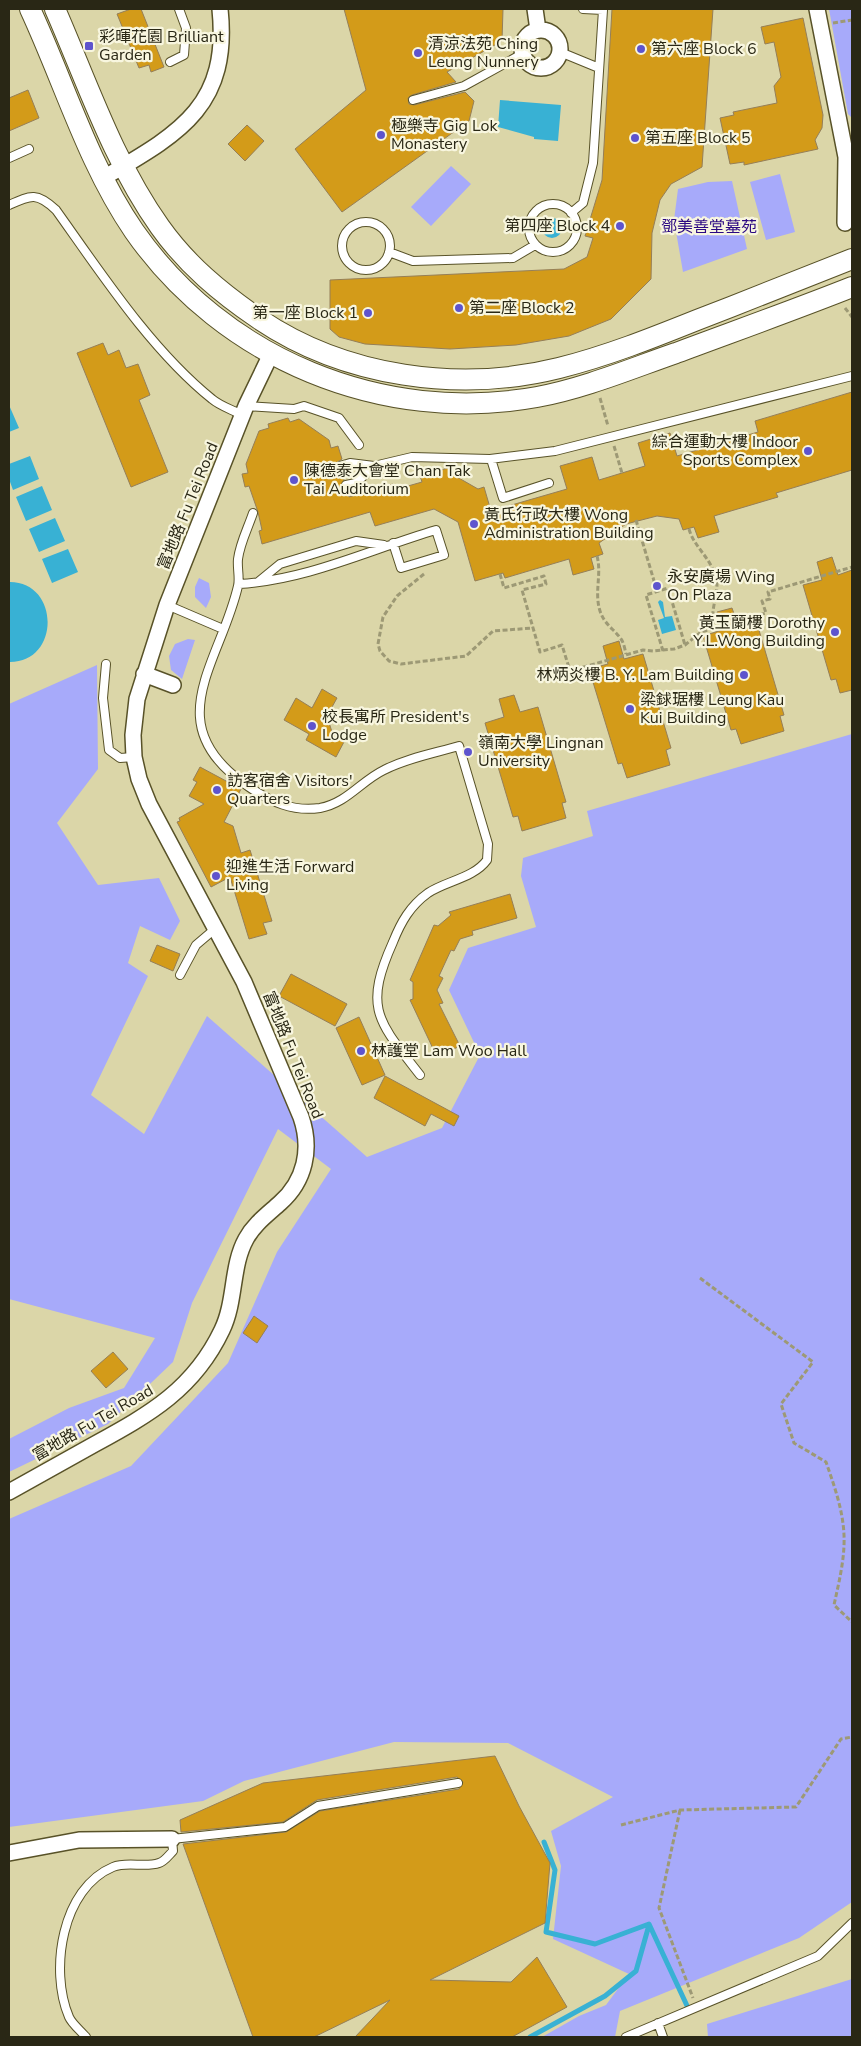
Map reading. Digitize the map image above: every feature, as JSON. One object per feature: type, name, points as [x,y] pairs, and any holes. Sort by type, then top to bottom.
[{"type":"main road","points":[[30,9],[104,178],[133,229],[167,274],[206,311],[271,354],[329,381],[390,397],[454,403],[510,401],[562,392],[852,287]]},
{"type":"main road","points":[[55,9],[106,130],[124,166],[159,226],[178,250],[221,292],[270,326],[303,344],[348,362],[406,375],[468,380],[529,374],[557,369],[619,350],[852,259]]},
{"type":"street","points":[[104,178],[178,129],[199,110],[216,77],[221,53],[220,9]]},
{"type":"street","points":[[535,9],[538,30]]},
{"type":"street","points":[[817,9],[846,157],[845,223]]},
{"type":"street","points":[[538,30],[544,30],[554,35],[558,40],[560,52],[554,63],[542,68],[530,64],[522,54],[523,41],[526,36],[538,30]]},
{"type":"street","name":"富地路 Fu Tei Road","points":[[9,1492],[144,1417],[168,1400],[186,1383],[208,1353],[223,1327],[240,1255],[246,1239],[255,1226],[289,1195],[304,1167],[307,1145],[302,1117],[256,1008],[216,928],[146,797],[134,757],[134,717],[144,674],[167,605],[244,411],[271,354]]},
{"type":"street","points":[[144,674],[173,685]]},
{"type":"street","points":[[9,1853],[79,1840],[172,1839]]},
{"type":"lane","points":[[170,62],[184,55],[186,28],[179,9]]},
{"type":"lane","points":[[571,213],[583,202],[591,177],[603,10],[583,9]]},
{"type":"lane","points":[[560,52],[599,68]]},
{"type":"lane","points":[[413,100],[464,86],[522,54]]},
{"type":"lane","points":[[9,158],[29,149]]},
{"type":"lane","points":[[9,205],[28,197],[44,199],[56,210],[119,298],[162,351],[212,400],[244,411],[294,409],[304,406],[339,418],[359,445]]},
{"type":"lane","points":[[550,204],[558,205],[571,213],[577,228],[572,243],[566,249],[550,252],[535,245],[529,231],[529,224],[536,211],[550,204]]},
{"type":"lane","points":[[364,222],[371,223],[384,231],[388,237],[389,252],[380,266],[365,270],[350,264],[342,250],[343,241],[350,228],[364,222]]},
{"type":"lane","points":[[389,252],[413,261],[513,258],[535,245]]},
{"type":"lane","points":[[340,466],[350,463],[374,466],[412,457],[491,459],[522,456],[587,444],[852,376]]},
{"type":"lane","points":[[491,459],[503,498],[549,483]]},
{"type":"lane","points":[[346,485],[356,483],[374,466]]},
{"type":"lane","points":[[253,513],[240,549],[239,584],[200,693],[200,718],[213,754],[230,773],[275,802],[309,809],[332,804],[353,794],[368,779],[385,769],[460,746],[488,844],[487,860],[476,871],[430,892],[414,904],[398,930],[378,980],[377,1003],[384,1027],[420,1075]]},
{"type":"lane","points":[[239,584],[284,579],[360,556],[390,544],[436,530],[444,555],[401,568],[390,544]]},
{"type":"lane","points":[[256,583],[280,564],[356,542],[390,544]]},
{"type":"lane","points":[[167,605],[223,629]]},
{"type":"lane","points":[[106,664],[103,705],[109,750],[120,758],[134,757]]},
{"type":"lane","points":[[180,975],[196,945],[216,928]]},
{"type":"lane","points":[[86,2037],[69,2018],[60,1981],[65,1925],[78,1895],[100,1874],[115,1866],[159,1863],[174,1852],[172,1839],[285,1827],[318,1806],[458,1783]]},
{"type":"lane","points":[[626,2037],[818,1956],[852,1922]]},
{"type":"lane","points":[[658,2024],[663,2037]]},
{"type":"path","points":[[829,24],[852,20]]},
{"type":"path","points":[[843,306],[852,317]]},
{"type":"path","points":[[636,520],[657,591]]},
{"type":"path","points":[[689,529],[693,542],[708,558],[716,579],[718,591],[713,613],[718,628]]},
{"type":"path","points":[[597,556],[600,569],[596,591],[601,614],[606,624],[622,640],[626,654]]},
{"type":"path","points":[[500,574],[504,588],[544,576],[546,584],[522,590],[540,652],[562,645],[570,671],[643,650],[663,651],[685,645],[701,632],[766,613],[762,601],[770,599],[768,592],[852,567]]},
{"type":"path","points":[[430,571],[407,586],[397,596],[383,617],[378,644],[380,651],[388,661],[401,664],[460,658],[471,653],[492,631],[533,628]]},
{"type":"path","points":[[663,651],[646,595],[668,588],[685,645]]},
{"type":"path","points":[[700,1278],[813,1362],[780,1404],[794,1442],[826,1462],[829,1469],[836,1492],[844,1534],[842,1567],[834,1605],[852,1622]]},
{"type":"path","points":[[621,1825],[680,1810],[796,1807],[841,1739],[852,1737]]},
{"type":"path","points":[[680,1810],[659,1908],[697,2007]]},
{"type":"green space","points":[[829,9],[852,9],[852,118],[848,114]]},
{"type":"green space","points":[[451,166],[471,184],[431,226],[411,207]]},
{"type":"green space","points":[[780,174],[795,232],[766,240],[750,182]]},
{"type":"green space","name":"鄧美善堂墓苑","points":[[732,181],[747,249],[683,272],[674,220],[678,189],[708,182]]},
{"type":"green space","points":[[199,578],[209,583],[211,597],[206,608],[195,597],[195,587]]},
{"type":"green space","points":[[188,639],[195,640],[182,679],[171,670],[169,656],[175,644]]},
{"type":"green space","points":[[97,665],[98,769],[57,823],[98,885],[159,878],[180,921],[170,940],[140,926],[128,963],[148,976],[91,1095],[144,1134],[207,1016],[367,1157],[442,1128],[480,1055],[449,990],[468,948],[536,927],[521,876],[523,858],[593,836],[587,811],[852,734],[852,1902],[799,1938],[620,2011],[615,2037],[542,2037],[579,2016],[606,2005],[629,1974],[553,1939],[561,1866],[551,1831],[613,1797],[508,1743],[394,1742],[244,1781],[203,1801],[9,1827],[9,1519],[131,1466],[228,1363],[277,1252],[331,1169],[278,1129],[192,1303],[173,1362],[108,1424],[9,1472],[9,1439],[69,1408],[124,1388],[155,1338],[9,1299],[9,704]]},
{"type":"green space","points":[[852,1979],[852,2037],[708,2037],[707,2024]]},
{"type":"shaded area","points":[[500,100],[561,105],[558,141],[534,139],[534,137],[498,127]]},
{"type":"shaded area","points":[[552,218],[559,221],[562,228],[559,235],[552,238],[545,235],[542,228],[545,221]]},
{"type":"shaded area","points":[[9,405],[19,428],[9,432]]},
{"type":"shaded area","points":[[30,456],[39,479],[13,490],[9,479],[9,464]]},
{"type":"shaded area","points":[[42,486],[52,510],[26,521],[16,497]]},
{"type":"shaded area","points":[[55,518],[65,541],[39,552],[29,529]]},
{"type":"shaded area","points":[[68,549],[78,572],[52,583],[42,559]]},
{"type":"shaded area","points":[[9,582],[26,585],[38,594],[45,607],[48,622],[45,637],[38,650],[26,659],[9,662]]},
{"type":"shaded area","points":[[660,600],[663,602],[665,617],[672,616],[676,630],[662,634],[658,620],[664,618],[658,602]]},
{"type":"building","points":[[131,9],[141,9],[164,67],[151,72],[149,65],[139,68],[117,14]]},
{"type":"building","points":[[344,9],[503,9],[502,41],[447,72],[456,82],[412,95],[408,98],[409,104],[414,105],[465,92],[474,101],[469,121],[342,212],[295,149],[366,90]]},
{"type":"building","points":[[612,9],[713,9],[702,167],[671,184],[660,200],[652,233],[651,279],[611,319],[569,336],[516,345],[450,349],[365,344],[339,337],[330,329],[330,280],[564,269],[587,257],[593,238],[585,236],[602,180]]},
{"type":"building","points":[[803,18],[823,115],[822,128],[815,140],[818,149],[744,165],[744,162],[730,164],[720,118],[734,115],[733,112],[777,103],[774,86],[781,77],[774,42],[765,44],[761,27]]},
{"type":"building","points":[[28,90],[39,118],[9,131],[9,98]]},
{"type":"building","points":[[247,125],[264,141],[245,161],[228,144]]},
{"type":"building","points":[[103,343],[108,355],[119,350],[126,368],[138,364],[150,395],[139,400],[168,472],[131,487],[77,353]]},
{"type":"building","points":[[852,392],[852,470],[776,493],[778,497],[714,516],[719,532],[698,538],[694,527],[683,530],[679,519],[657,516],[626,524],[599,543],[603,554],[591,558],[594,569],[573,575],[569,559],[505,578],[503,573],[475,581],[458,522],[434,509],[375,526],[370,512],[262,544],[259,531],[262,530],[258,512],[249,486],[245,487],[242,474],[248,473],[246,464],[259,431],[269,428],[268,424],[288,418],[290,422],[299,419],[329,440],[331,448],[338,446],[342,459],[336,463],[335,467],[337,470],[342,471],[344,480],[341,487],[347,490],[349,497],[393,484],[394,490],[422,482],[420,476],[448,468],[450,473],[478,489],[484,487],[491,511],[567,489],[560,466],[592,457],[599,480],[645,466],[638,443],[670,433],[677,456],[758,432],[755,421]]},
{"type":"building","name":"黃玉蘭樓 Dorothy Y.L.Wong Building","points":[[832,557],[838,575],[852,570],[852,690],[840,693],[836,679],[831,680],[803,585],[822,580],[817,562]]},
{"type":"building","name":"林炳炎樓 B. Y. Lam Building","points":[[732,608],[738,625],[756,620],[784,715],[780,716],[784,731],[741,744],[736,729],[731,730],[703,636],[722,630],[717,612]]},
{"type":"building","name":"梁銶琚樓 Leung Kau Kui Building","points":[[619,641],[624,659],[643,654],[671,748],[666,750],[670,765],[627,778],[622,763],[618,764],[589,669],[608,664],[603,646]]},
{"type":"building","name":"校長寓所 President's Lodge","points":[[322,689],[337,698],[327,716],[332,732],[345,740],[336,757],[306,740],[309,734],[284,720],[296,698],[312,708]]},
{"type":"building","points":[[514,695],[520,712],[538,707],[566,802],[562,803],[566,818],[522,831],[518,816],[513,817],[485,723],[504,717],[499,699]]},
{"type":"building","name":"迎進生活 Forward Living","points":[[200,767],[241,789],[224,822],[233,826],[241,853],[250,850],[272,921],[263,923],[267,934],[249,939],[230,877],[211,887],[177,822],[180,821],[179,818],[204,804],[189,796],[197,782],[193,780]]},
{"type":"building","points":[[510,894],[517,918],[472,931],[473,935],[460,939],[454,951],[451,950],[439,976],[443,978],[437,990],[443,1003],[439,1004],[460,1046],[437,1057],[410,1000],[413,999],[413,982],[410,980],[434,925],[438,926],[451,915],[449,912]]},
{"type":"building","points":[[157,945],[180,954],[173,971],[150,961]]},
{"type":"building","points":[[291,974],[347,1004],[335,1026],[279,996]]},
{"type":"building","points":[[359,1017],[385,1075],[362,1085],[336,1028]]},
{"type":"building","points":[[385,1076],[459,1116],[454,1126],[431,1114],[425,1126],[374,1098]]},
{"type":"building","points":[[254,1316],[268,1326],[257,1343],[243,1333]]},
{"type":"building","points":[[113,1352],[128,1369],[106,1388],[91,1371]]},
{"type":"building","points":[[495,1756],[519,1806],[550,1863],[545,1923],[430,1980],[511,1982],[537,1957],[567,2007],[512,2037],[355,2037],[390,2000],[314,2037],[253,2037],[183,1844],[286,1832],[320,1811],[459,1789],[463,1782],[457,1777],[317,1800],[283,1822],[181,1832],[180,1820],[263,1783]]},
{"type":"waterway","points":[[544,1842],[555,1870],[546,1932],[595,1944],[649,1924],[689,2010]]},
{"type":"waterway","points":[[530,2037],[605,1996],[636,1971],[649,1925]]},
{"type":"place","name":"彩暉花園 Brilliant Garden","points":[[89,46]]},
{"type":"place","name":"第六座 Block 6","points":[[641,49]]},
{"type":"place","name":"清涼法苑 Ching Leung Nunnery","points":[[418,53]]},
{"type":"place","name":"極樂寺 Gig Lok Monastery","points":[[381,135]]},
{"type":"place","name":"第五座 Block 5","points":[[635,138]]},
{"type":"place","name":"第四座 Block 4","points":[[620,226]]},
{"type":"place","name":"第二座 Block 2","points":[[459,308]]},
{"type":"place","name":"第一座 Block 1","points":[[368,313]]},
{"type":"place","name":"綜合運動大樓 Indoor Sports Complex","points":[[808,451]]},
{"type":"place","name":"陳德泰大會堂 Chan Tak Tai Auditorium","points":[[294,480]]},
{"type":"place","name":"黃氏行政大樓 Wong Administration Building","points":[[474,524]]},
{"type":"place","name":"永安廣場 Wing On Plaza","points":[[657,586]]},
{"type":"place","name":"黃玉蘭樓 Dorothy Y.L.Wong Building","points":[[835,632]]},
{"type":"place","name":"林炳炎樓 B. Y. Lam Building","points":[[744,675]]},
{"type":"place","name":"梁銶琚樓 Leung Kau Kui Building","points":[[630,709]]},
{"type":"place","name":"校長寓所 President's Lodge","points":[[312,726]]},
{"type":"place","name":"嶺南大學 Lingnan University","points":[[468,752]]},
{"type":"place","name":"訪客宿舍 Visitors' Quarters","points":[[217,790]]},
{"type":"place","name":"迎進生活 Forward Living","points":[[216,876]]},
{"type":"place","name":"林護堂 Lam Woo Hall","points":[[361,1051]]}]
